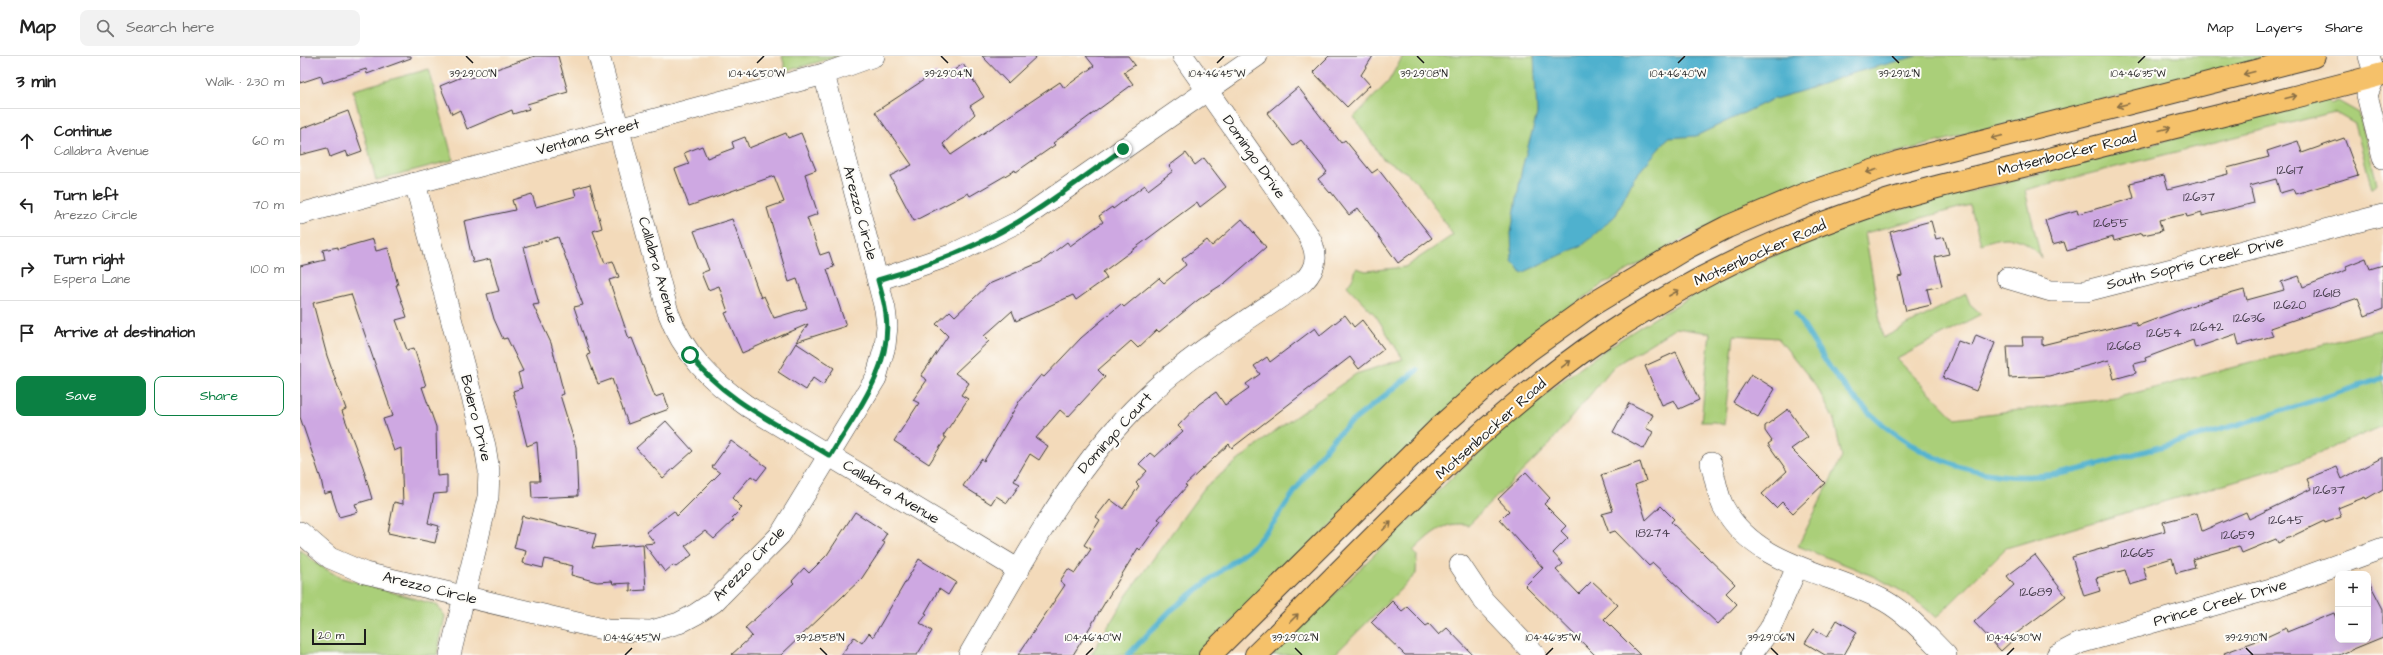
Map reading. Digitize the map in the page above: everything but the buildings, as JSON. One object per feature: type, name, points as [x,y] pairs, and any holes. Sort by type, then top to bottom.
[{"type":"main road","points":[[1210,655],[1440,427],[1490,382],[1529,350],[1583,310],[1627,282],[1686,248],[1727,227],[1806,194],[1896,163],[2314,56]]},
{"type":"main road","name":"Motsenbocker Road","points":[[1256,655],[1454,460],[1519,401],[1611,332],[1715,270],[1792,235],[1895,198],[2378,72]]},
{"type":"street","name":"Callabra Avenue","points":[[599,56],[668,312],[690,355],[712,379],[734,397],[1019,570]]},
{"type":"street","name":"Ventana Street","points":[[300,214],[824,74],[874,56]]},
{"type":"street","name":"Domingo Drive","points":[[1183,56],[1307,233],[1324,263]]},
{"type":"street","points":[[878,280],[944,258],[988,238],[1018,222],[1257,56]]},
{"type":"street","points":[[2378,72],[2367,95],[2383,158]]},
{"type":"street","name":"Arezzo Circle","points":[[300,532],[310,543],[340,563],[365,573],[593,627],[620,631],[650,631],[679,623],[714,602],[780,535],[830,456],[870,388],[883,356],[886,316],[824,74]]},
{"type":"street","name":"Bolero Drive","points":[[415,183],[488,463],[488,497],[450,655]]},
{"type":"street","name":"South Sopris Creek Drive","points":[[2007,278],[2051,292],[2086,291],[2383,215]]},
{"type":"street","name":"Domingo Court","points":[[968,655],[1076,476],[1099,446],[1129,413],[1152,391],[1189,361],[1303,282],[1324,263]]},
{"type":"street","points":[[1711,463],[1721,500],[1730,517],[1761,547],[1798,567],[1856,588],[1886,602],[1908,618],[1946,655]]},
{"type":"street","name":"Prince Creek Drive","points":[[2057,655],[2080,643],[2274,588],[2383,548]]},
{"type":"street","points":[[1460,565],[1484,601],[1535,655]]},
{"type":"street","points":[[1751,655],[1770,629],[1798,567]]},
{"type":"green space","points":[[782,56],[840,56],[786,71]]},
{"type":"green space","points":[[1403,56],[2273,56],[1883,156],[1794,187],[1677,242],[1599,287],[1521,343],[1197,655],[1091,655],[1127,595],[1205,487],[1275,431],[1356,374],[1403,359],[1376,316],[1347,286],[1354,276],[1356,268],[1366,271],[1405,267],[1453,235],[1421,187],[1407,173],[1382,158],[1354,117],[1388,82]]},
{"type":"green space","points":[[429,69],[453,160],[376,180],[353,90]]},
{"type":"green space","points":[[2327,99],[2330,104],[2338,101],[2359,113],[2377,183],[2372,189],[2355,124],[2334,112],[2025,190],[2041,258],[2029,245],[2014,239],[1998,239],[1981,244],[1970,205],[1865,233],[1883,338],[1966,294],[1970,304],[1981,314],[1897,359],[1955,418],[2115,398],[2383,329],[2383,426],[2292,464],[2006,548],[1936,618],[1905,593],[1871,575],[1798,546],[1842,457],[1834,420],[1817,387],[1778,338],[1734,335],[1724,425],[1714,422],[1701,422],[1710,333],[1676,328],[1614,366],[1546,448],[1468,525],[1459,524],[1444,527],[1431,534],[1419,545],[1413,551],[1417,555],[1416,574],[1334,655],[1273,655],[1456,474],[1521,414],[1577,370],[1617,342],[1659,315],[1702,291],[1791,248],[1884,214]]},
{"type":"green space","points":[[300,550],[316,563],[339,577],[437,605],[445,616],[437,655],[300,655]]},
{"type":"water","points":[[1534,56],[1917,56],[1853,73],[1771,100],[1696,136],[1668,138],[1634,178],[1616,215],[1583,245],[1522,273],[1512,261],[1511,233],[1522,168],[1537,114]]},
{"type":"waterway","points":[[1796,314],[1836,376],[1858,401],[1881,423],[1906,442],[1934,456],[1962,467],[1993,474],[2025,476],[2058,474],[2081,469],[2237,425],[2383,378]]},
{"type":"waterway","points":[[1128,655],[1170,611],[1253,546],[1274,522],[1317,459],[1334,438],[1349,424],[1417,370]]},
{"type":"route","points":[[690,355],[695,362],[725,391],[830,456],[876,378],[880,367],[885,346],[887,326],[885,309],[878,280],[931,263],[970,247],[1003,231],[1053,199],[1123,149]]}]
